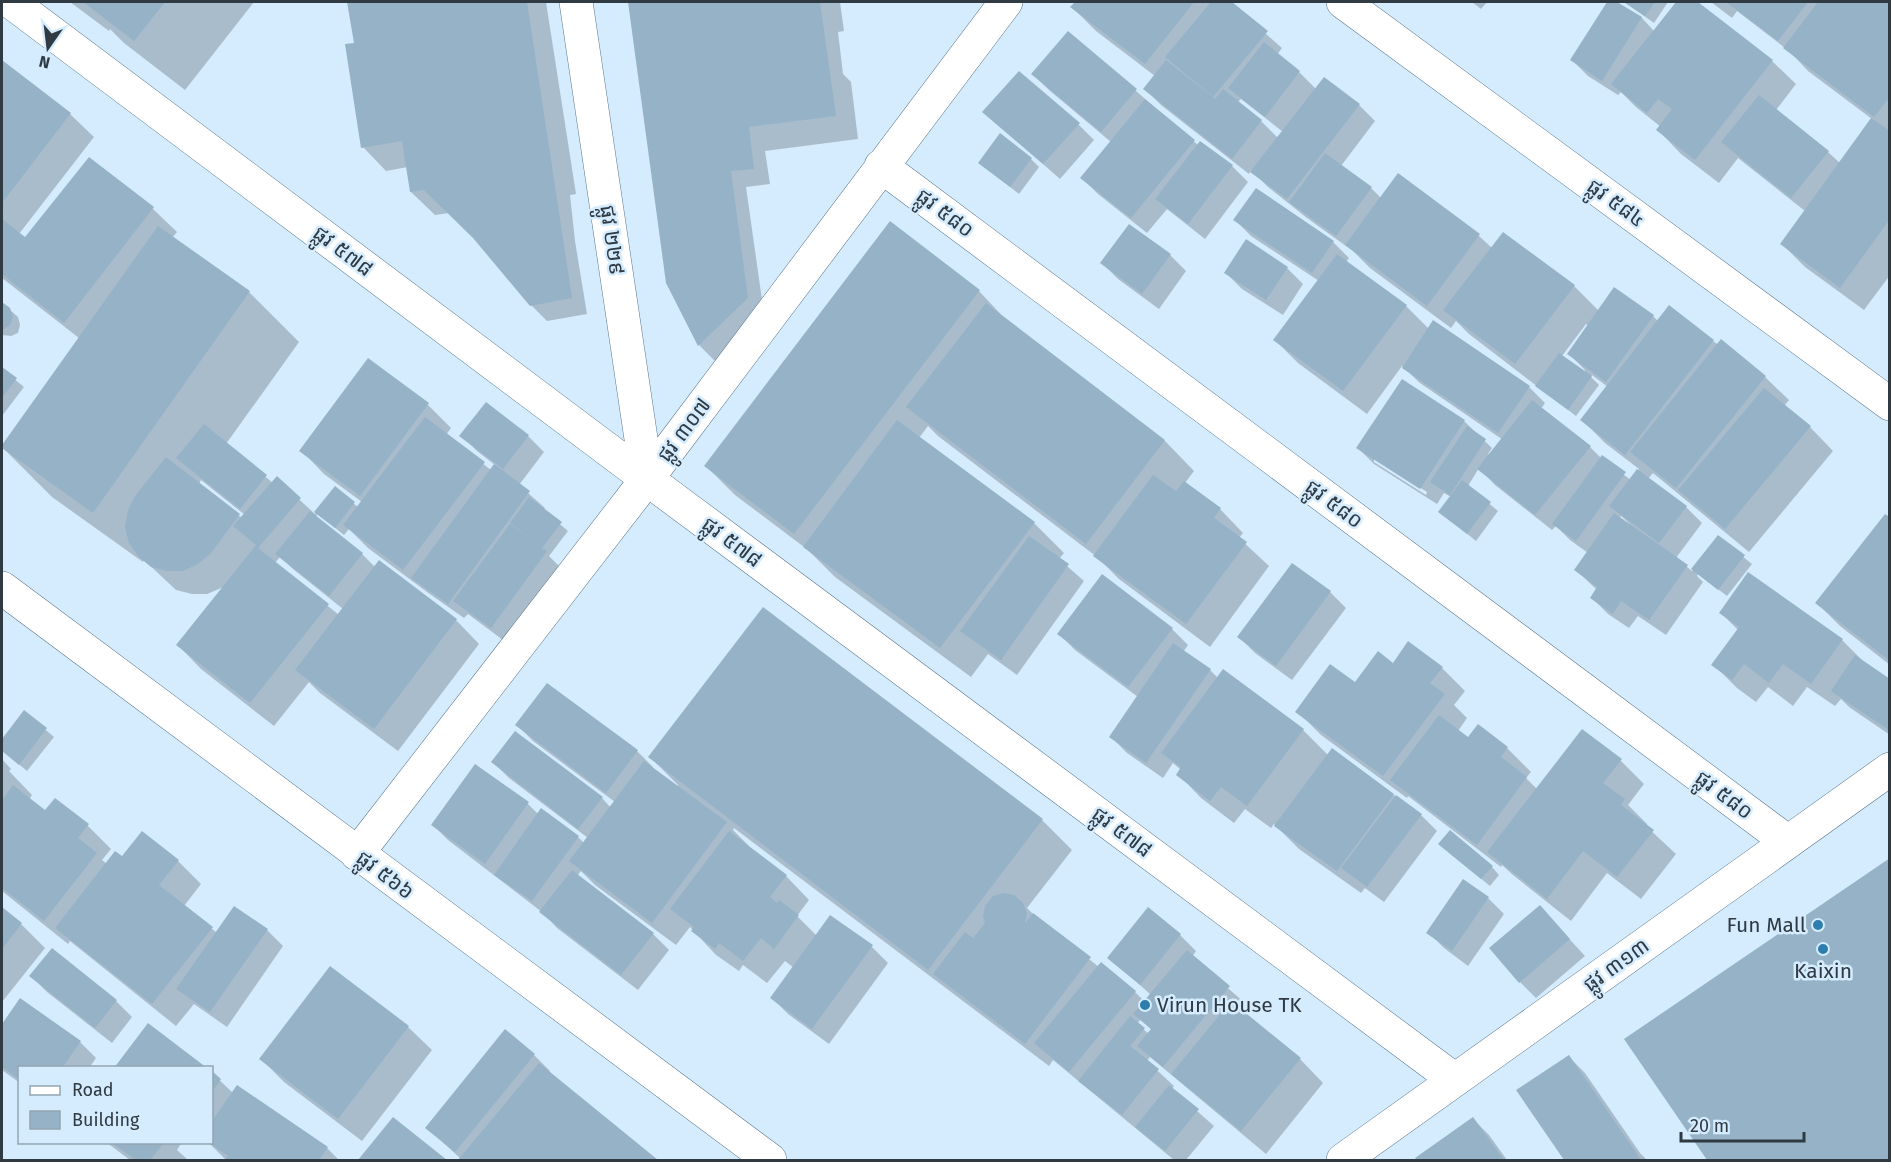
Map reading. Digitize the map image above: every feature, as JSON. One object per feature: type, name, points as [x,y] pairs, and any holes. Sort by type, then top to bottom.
[{"type":"street","name":"ផ្លូវ ៥៧៨","points":[[11,2],[1455,1080]]},
{"type":"street","name":"ផ្លូវ ២២៩","points":[[576,2],[647,479]]},
{"type":"street","name":"ផ្លូវ ៣០៧","points":[[357,854],[647,479],[1006,2]]},
{"type":"street","name":"ផ្លូវ ៥៨៤","points":[[1343,2],[1890,404]]},
{"type":"street","name":"ផ្លូវ ៥៨០","points":[[881,166],[1788,842]]},
{"type":"street","name":"ផ្លូវ ៥៦៦","points":[[2,588],[770,1161]]},
{"type":"street","name":"ផ្លូវ ៣១៣","points":[[1343,1161],[1890,769]]},
{"type":"building","points":[[83,2],[165,2],[134,41]]},
{"type":"building","points":[[347,2],[527,2],[572,298],[530,306],[473,238],[424,190],[410,192],[402,141],[361,148],[345,44],[354,43]]},
{"type":"building","points":[[628,2],[820,2],[836,116],[749,127],[754,169],[731,171],[748,298],[698,346],[666,283]]},
{"type":"building","points":[[1075,2],[1194,2],[1145,64],[1070,7]]},
{"type":"building","points":[[1211,2],[1232,2],[1268,31],[1213,97],[1165,57]]},
{"type":"building","points":[[1607,2],[1617,2],[1642,17],[1602,81],[1570,60]]},
{"type":"building","points":[[1624,2],[1655,2],[1645,16]]},
{"type":"building","points":[[1676,2],[1698,2],[1773,60],[1695,160],[1656,130],[1672,109],[1658,99],[1647,113],[1611,84]]},
{"type":"building","points":[[1726,2],[1808,2],[1778,41]]},
{"type":"building","points":[[1818,2],[1890,2],[1890,97],[1874,117],[1783,48]]},
{"type":"building","points":[[1068,31],[1137,89],[1101,132],[1031,74]]},
{"type":"building","points":[[1264,42],[1300,71],[1265,117],[1228,88]]},
{"type":"building","points":[[2,60],[71,113],[2,203]]},
{"type":"building","points":[[1166,60],[1215,99],[1223,89],[1262,120],[1232,159],[1143,89]]},
{"type":"building","points":[[1019,71],[1080,123],[1043,164],[982,112]]},
{"type":"building","points":[[1324,77],[1360,104],[1287,199],[1250,172]]},
{"type":"building","points":[[1759,95],[1829,151],[1791,198],[1721,142]]},
{"type":"building","points":[[1145,99],[1195,140],[1131,218],[1080,178]]},
{"type":"building","points":[[1871,118],[1890,131],[1890,219],[1840,288],[1780,244]]},
{"type":"building","points":[[1000,133],[1032,158],[1010,187],[978,163]]},
{"type":"building","points":[[1200,141],[1233,165],[1188,224],[1155,199]]},
{"type":"building","points":[[1325,153],[1372,187],[1336,236],[1289,202]]},
{"type":"building","points":[[89,157],[154,207],[64,323],[2,274],[2,219],[25,237]]},
{"type":"building","points":[[1398,173],[1480,234],[1427,306],[1345,245]]},
{"type":"building","points":[[1256,188],[1334,241],[1312,273],[1233,220]]},
{"type":"building","points":[[890,221],[980,290],[794,534],[704,466]]},
{"type":"building","points":[[1129,224],[1171,254],[1142,294],[1100,263]]},
{"type":"building","points":[[158,226],[250,291],[93,513],[2,448],[2,445]]},
{"type":"building","points":[[1503,232],[1575,285],[1515,364],[1443,310]]},
{"type":"building","points":[[1246,239],[1288,267],[1266,300],[1224,273]]},
{"type":"building","points":[[1337,254],[1407,305],[1343,391],[1273,340]]},
{"type":"building","points":[[1614,287],[1654,315],[1606,382],[1567,354]]},
{"type":"building","points":[[2,302],[10,308],[13,317],[10,325],[2,330]]},
{"type":"building","points":[[986,303],[1165,440],[1086,544],[906,407]]},
{"type":"building","points":[[1669,305],[1714,340],[1625,455],[1580,420]]},
{"type":"building","points":[[1433,320],[1530,386],[1498,433],[1402,368]]},
{"type":"building","points":[[1721,339],[1766,376],[1676,488],[1630,452]]},
{"type":"building","points":[[1559,353],[1592,376],[1568,410],[1535,386]]},
{"type":"building","points":[[368,358],[429,403],[360,496],[299,451]]},
{"type":"building","points":[[2,367],[17,378],[2,398]]},
{"type":"building","points":[[1402,379],[1465,420],[1420,489],[1356,448]]},
{"type":"building","points":[[1764,388],[1811,426],[1725,529],[1678,490]]},
{"type":"building","points":[[1532,400],[1591,446],[1535,515],[1477,469]]},
{"type":"building","points":[[486,402],[529,435],[503,469],[459,436]]},
{"type":"building","points":[[425,417],[485,462],[403,570],[343,525]]},
{"type":"building","points":[[897,420],[1035,522],[940,648],[803,547]]},
{"type":"building","points":[[204,424],[267,475],[240,509],[176,458]]},
{"type":"building","points":[[1467,426],[1486,439],[1450,495],[1430,482]]},
{"type":"building","points":[[1602,455],[1626,472],[1576,541],[1552,524]]},
{"type":"building","points":[[166,457],[240,514],[211,553],[198,564],[183,571],[167,571],[151,567],[138,556],[129,543],[125,527],[128,510],[135,496]]},
{"type":"building","points":[[494,464],[530,491],[448,604],[411,578]]},
{"type":"building","points":[[1637,469],[1687,506],[1659,543],[1609,506]]},
{"type":"building","points":[[1153,475],[1176,491],[1184,481],[1221,508],[1214,518],[1247,542],[1186,624],[1093,556]]},
{"type":"building","points":[[277,476],[301,498],[258,548],[329,604],[250,703],[176,645],[256,545],[233,526]]},
{"type":"building","points":[[1462,480],[1491,502],[1467,534],[1438,512]]},
{"type":"building","points":[[335,486],[355,502],[335,528],[314,512]]},
{"type":"building","points":[[529,497],[562,522],[542,548],[547,551],[491,628],[453,601],[510,524],[530,538],[510,523]]},
{"type":"building","points":[[310,511],[363,553],[329,596],[275,554]]},
{"type":"building","points":[[1614,513],[1688,565],[1649,620],[1621,601],[1613,614],[1590,598],[1597,587],[1574,570]]},
{"type":"building","points":[[1885,514],[1890,517],[1890,661],[1815,603]]},
{"type":"building","points":[[1718,535],[1745,555],[1718,590],[1691,569]]},
{"type":"building","points":[[1029,536],[1069,564],[1001,660],[960,631]]},
{"type":"building","points":[[379,560],[457,619],[374,729],[295,670]]},
{"type":"building","points":[[1292,563],[1331,591],[1276,666],[1237,637]]},
{"type":"building","points":[[1748,572],[1843,639],[1811,684],[1783,664],[1769,683],[1744,664],[1732,680],[1711,665],[1739,627],[1719,613]]},
{"type":"building","points":[[1102,574],[1173,628],[1128,687],[1057,634]]},
{"type":"building","points":[[763,607],[1043,819],[928,970],[648,757]]},
{"type":"building","points":[[1408,641],[1443,667],[1430,683],[1445,694],[1383,776],[1295,712],[1330,664],[1355,682],[1378,651],[1393,663]]},
{"type":"building","points":[[1173,643],[1211,669],[1146,763],[1109,737]]},
{"type":"building","points":[[1855,655],[1890,679],[1890,731],[1831,691]]},
{"type":"building","points":[[1223,669],[1304,729],[1247,806],[1221,787],[1210,801],[1176,775],[1181,767],[1161,753]]},
{"type":"building","points":[[547,683],[638,750],[606,793],[515,725]]},
{"type":"building","points":[[24,710],[47,728],[19,765],[2,751],[2,739]]},
{"type":"building","points":[[1439,715],[1468,737],[1478,724],[1508,747],[1501,757],[1527,777],[1477,845],[1390,780]]},
{"type":"building","points":[[1582,729],[1622,759],[1603,783],[1625,799],[1621,805],[1654,830],[1617,877],[1583,851],[1547,899],[1487,852]]},
{"type":"building","points":[[515,731],[603,797],[578,829],[491,762]]},
{"type":"building","points":[[1332,748],[1394,794],[1337,871],[1274,826]]},
{"type":"building","points":[[644,761],[727,822],[652,923],[569,861]]},
{"type":"building","points":[[475,764],[529,802],[485,864],[431,825]]},
{"type":"building","points":[[13,785],[45,810],[55,798],[89,824],[78,838],[97,853],[44,921],[2,888],[2,800]]},
{"type":"building","points":[[1396,795],[1422,814],[1367,887],[1341,868]]},
{"type":"building","points":[[541,808],[579,836],[532,901],[494,875]]},
{"type":"building","points":[[1450,830],[1493,866],[1481,879],[1438,844]]},
{"type":"building","points":[[142,831],[179,860],[159,885],[213,927],[152,1004],[55,928],[115,851],[122,856]]},
{"type":"building","points":[[729,831],[787,875],[770,897],[777,903],[779,900],[799,915],[774,949],[761,938],[743,961],[719,943],[715,949],[691,931],[694,927],[670,909]]},
{"type":"building","name":"Fun Mall","points":[[1890,858],[1890,1160],[1707,1160],[1624,1039]]},
{"type":"building","points":[[572,870],[654,933],[621,975],[539,912]]},
{"type":"building","points":[[1463,879],[1489,897],[1452,951],[1426,933]]},
{"type":"building","points":[[1003,893],[1014,895],[1023,903],[1027,913],[1025,924],[1033,913],[1091,957],[1025,1044],[933,974],[965,932],[973,938],[985,923],[983,917],[985,906],[993,896]]},
{"type":"building","points":[[1540,905],[1570,939],[1519,983],[1489,948]]},
{"type":"building","points":[[234,906],[268,929],[210,1012],[176,989]]},
{"type":"building","points":[[2,907],[22,923],[2,949]]},
{"type":"building","points":[[1148,907],[1181,934],[1140,985],[1107,958]]},
{"type":"building","points":[[830,915],[873,945],[812,1029],[770,998]]},
{"type":"building","points":[[52,948],[117,1000],[95,1028],[29,976]]},
{"type":"building","points":[[1187,950],[1230,986],[1163,1067],[1137,1046],[1151,1029],[1133,1014]]},
{"type":"building","points":[[1101,962],[1136,991],[1069,1072],[1034,1043]]},
{"type":"building","points":[[330,966],[409,1026],[338,1119],[259,1059]]},
{"type":"building","points":[[20,998],[81,1041],[63,1066],[18,1066],[18,1079],[2,1067],[2,1024]]},
{"type":"building","points":[[1231,1001],[1301,1058],[1241,1131],[1171,1074]]},
{"type":"building","points":[[1130,1016],[1145,1028],[1130,1046],[1159,1069],[1122,1115],[1078,1081]]},
{"type":"building","points":[[148,1023],[204,1066],[116,1066]]},
{"type":"building","points":[[505,1029],[535,1054],[455,1152],[425,1128]]},
{"type":"building","points":[[1569,1055],[1641,1160],[1564,1160],[1516,1090]]},
{"type":"building","points":[[539,1063],[658,1160],[458,1160]]},
{"type":"building","points":[[213,1072],[221,1079],[213,1091]]},
{"type":"building","points":[[237,1085],[328,1147],[319,1160],[224,1160],[228,1156],[210,1144],[213,1144],[213,1120]]},
{"type":"building","points":[[1169,1085],[1199,1109],[1165,1151],[1135,1127]]},
{"type":"building","points":[[393,1117],[447,1160],[358,1160]]},
{"type":"building","points":[[1473,1117],[1504,1160],[1417,1160],[1415,1158]]},
{"type":"building","points":[[113,1144],[163,1144],[150,1160],[136,1160]]},
{"type":"place","name":"Fun Mall","points":[[1818,925]]},
{"type":"place","name":"Kaixin","points":[[1823,949]]},
{"type":"place","name":"Virun House TK","points":[[1145,1005]]}]
